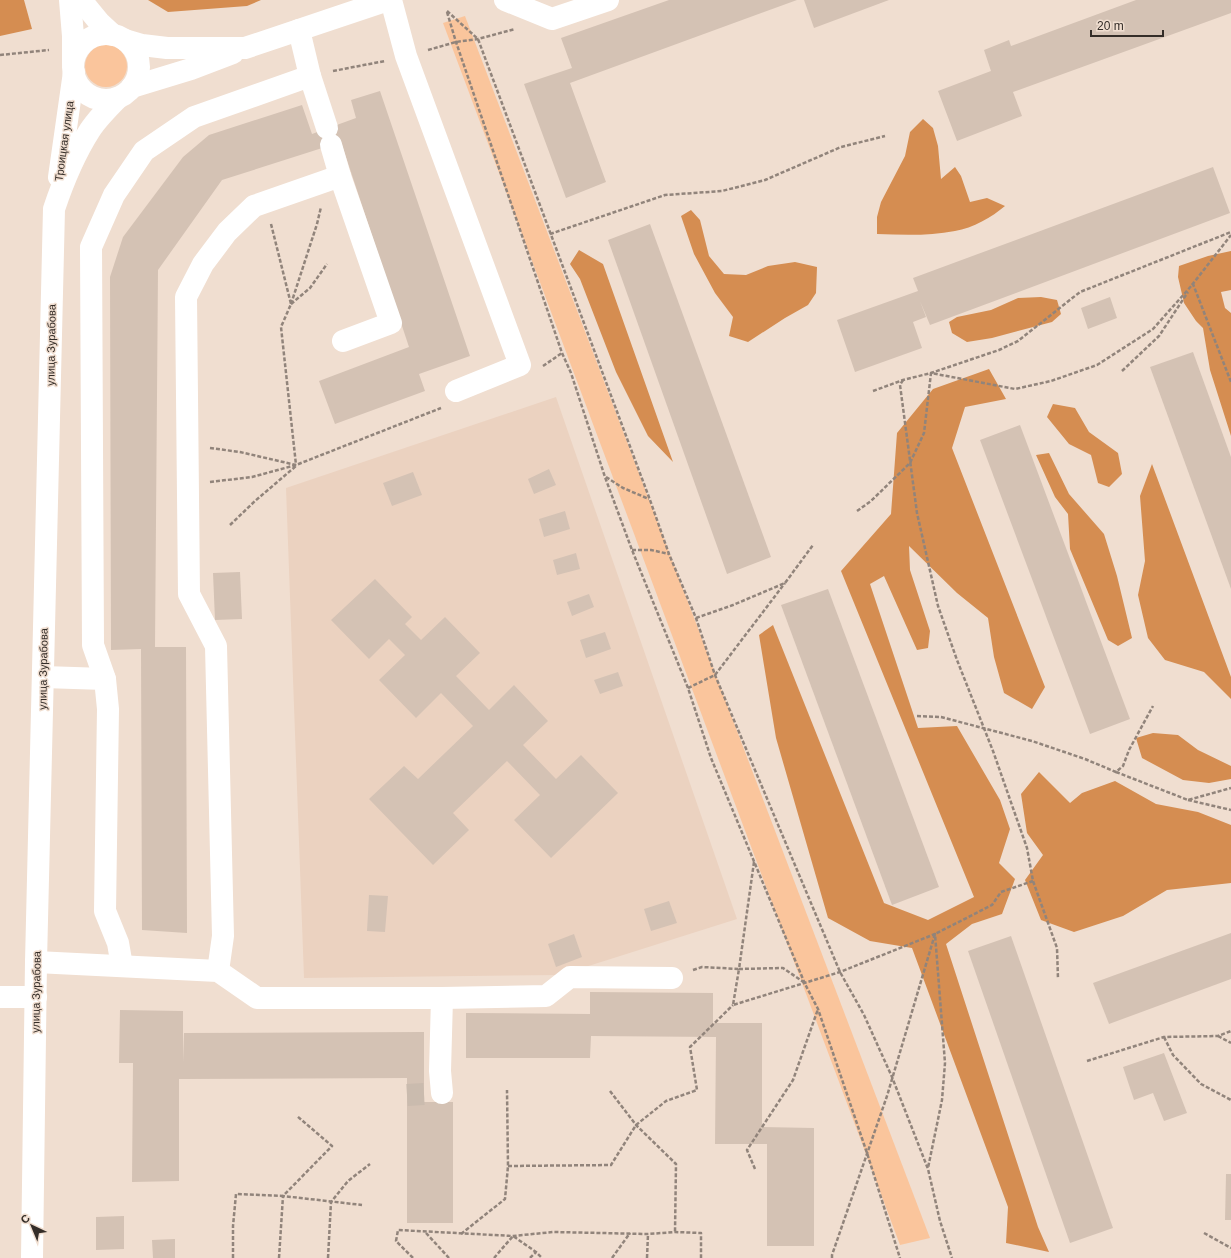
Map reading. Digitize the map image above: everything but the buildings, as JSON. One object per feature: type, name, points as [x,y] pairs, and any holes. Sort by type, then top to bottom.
[{"type":"street","name":"Троицкая улица","points":[[54,210],[73,69],[73,36],[70,0]]},
{"type":"street","points":[[80,0],[99,22],[134,50],[139,60],[138,77],[125,92]]},
{"type":"street","points":[[245,48],[167,48],[142,45],[119,37],[104,34],[95,36],[85,42],[77,51],[73,69],[80,87],[90,96],[105,100],[192,69],[245,48],[388,0]]},
{"type":"street","points":[[391,0],[406,56],[520,365],[451,399]]},
{"type":"street","points":[[505,0],[552,19],[608,0]]},
{"type":"street","points":[[299,30],[310,76],[340,176],[391,323],[343,341]]},
{"type":"street","points":[[122,966],[118,943],[105,911],[108,710],[105,679],[93,645],[90,247],[114,195],[144,151],[194,117],[310,76]]},
{"type":"street","name":"улица Зурабова","points":[[32,1258],[36,962],[54,210],[64,182],[82,144],[95,123],[125,92]]},
{"type":"street","points":[[218,971],[223,936],[216,646],[189,594],[186,297],[204,264],[227,232],[254,206],[340,176]]},
{"type":"street","points":[[43,677],[105,679]]},
{"type":"street","points":[[36,962],[218,971],[256,998],[442,998],[546,996],[570,977],[672,978]]},
{"type":"street","points":[[0,997],[36,997]]},
{"type":"street","points":[[442,998],[440,1071],[442,1094]]},
{"type":"path","points":[[900,1258],[867,1153],[818,1009],[805,984],[711,758],[688,688],[632,550],[605,477],[571,373],[562,353],[456,42],[447,11],[478,39],[669,554],[696,618],[715,675],[840,972],[864,1015],[892,1077],[928,1169],[940,1221],[952,1258]]},
{"type":"path","points":[[310,76],[406,56],[456,42],[478,39],[515,29]]},
{"type":"path","points":[[0,55],[51,50]]},
{"type":"path","points":[[550,234],[665,195],[722,191],[765,180],[841,147],[885,136]]},
{"type":"path","points":[[296,465],[281,327],[291,304],[322,204]]},
{"type":"path","points":[[269,217],[291,304]]},
{"type":"path","points":[[1122,371],[1159,336],[1193,284],[1231,234]]},
{"type":"path","points":[[873,391],[902,380],[931,374],[999,350],[1018,341],[1080,292],[1231,234]]},
{"type":"path","points":[[291,304],[310,288],[327,264]]},
{"type":"path","points":[[931,374],[1015,389],[1051,381],[1097,366],[1153,329],[1193,284]]},
{"type":"path","points":[[1193,284],[1231,382]]},
{"type":"path","points":[[540,369],[562,353]]},
{"type":"path","points":[[857,511],[871,501],[910,463],[924,433],[931,374]]},
{"type":"path","points":[[902,380],[900,385],[917,513],[938,606],[957,660],[985,728],[1026,848],[1033,881],[1057,948],[1058,979]]},
{"type":"path","points":[[206,482],[252,477],[296,465],[451,399]]},
{"type":"path","points":[[209,448],[240,452],[296,465]]},
{"type":"path","points":[[230,525],[296,465]]},
{"type":"path","points":[[605,477],[623,488],[650,500]]},
{"type":"path","points":[[688,688],[715,675],[813,545]]},
{"type":"path","points":[[632,550],[650,550],[669,554]]},
{"type":"path","points":[[696,618],[733,605],[785,583]]},
{"type":"path","points":[[1116,772],[1123,766],[1129,750],[1153,706]]},
{"type":"path","points":[[917,716],[941,717],[1040,743],[1085,758],[1116,772],[1188,800],[1231,810]]},
{"type":"path","points":[[1188,800],[1231,788]]},
{"type":"path","points":[[733,1005],[754,860]]},
{"type":"path","points":[[508,1166],[611,1165],[636,1124],[666,1101],[697,1090],[690,1047],[733,1005],[840,972],[935,934],[992,905],[1001,892],[1033,881]]},
{"type":"path","points":[[832,1258],[887,1096],[935,934]]},
{"type":"path","points":[[928,1169],[942,1100],[945,1063],[935,934]]},
{"type":"path","points":[[672,978],[702,967],[739,969],[783,968],[805,984]]},
{"type":"path","points":[[755,1169],[747,1150],[793,1080],[818,1009]]},
{"type":"path","points":[[1087,1061],[1164,1038],[1218,1036],[1231,1031]]},
{"type":"path","points":[[1218,1036],[1231,1043]]},
{"type":"path","points":[[1164,1038],[1173,1055],[1200,1084],[1231,1100]]},
{"type":"path","points":[[461,1234],[505,1199],[508,1166],[508,1090]]},
{"type":"path","points":[[610,1091],[636,1124],[676,1164],[675,1232]]},
{"type":"path","points":[[279,1258],[282,1196],[332,1146],[297,1116]]},
{"type":"path","points":[[328,1258],[331,1202],[348,1181],[370,1164]]},
{"type":"path","points":[[233,1258],[233,1226],[236,1194],[282,1196],[362,1205]]},
{"type":"path","points":[[413,1258],[396,1241],[398,1230],[426,1233],[513,1236],[553,1232],[630,1232],[648,1234],[675,1232],[701,1233],[701,1258]]},
{"type":"path","points":[[612,1258],[630,1232]]},
{"type":"path","points":[[426,1233],[449,1258]]},
{"type":"path","points":[[1204,1233],[1231,1248]]},
{"type":"path","points":[[647,1258],[648,1234]]},
{"type":"path","points":[[513,1236],[542,1258]]},
{"type":"path","points":[[494,1258],[513,1236]]},
{"type":"path","points":[[530,1258],[536,1252]]},
{"type":"shaded area","points":[[0,0],[24,0],[32,29],[0,36]]},
{"type":"shaded area","points":[[148,0],[261,0],[247,6],[168,12]]},
{"type":"shaded area","points":[[465,16],[930,1238],[900,1245],[443,23]]},
{"type":"shaded area","points":[[106,45],[114,47],[123,55],[127,66],[125,74],[117,83],[106,87],[98,85],[89,77],[85,66],[87,58],[95,49]]},
{"type":"shaded area","points":[[923,119],[933,128],[938,146],[941,179],[955,167],[961,176],[970,202],[987,198],[1005,206],[982,222],[962,230],[946,233],[907,235],[877,234],[877,217],[881,202],[905,156],[910,132]]},
{"type":"shaded area","points":[[691,210],[700,220],[709,256],[724,274],[746,275],[768,266],[795,262],[817,267],[816,293],[808,305],[748,342],[729,336],[733,317],[715,293],[694,254],[681,216]]},
{"type":"shaded area","points":[[579,250],[603,264],[673,462],[648,436],[616,372],[580,279],[570,264]]},
{"type":"shaded area","points":[[1231,251],[1231,290],[1221,292],[1225,308],[1231,313],[1231,436],[1210,370],[1203,328],[1196,321],[1184,303],[1178,277],[1179,266],[1208,256]]},
{"type":"shaded area","points":[[1041,297],[1057,300],[1061,314],[1052,322],[992,338],[967,342],[952,333],[949,322],[957,317],[991,310],[1018,298]]},
{"type":"shaded area","points":[[989,369],[1006,399],[965,407],[952,448],[1045,687],[1032,709],[1004,693],[994,657],[988,618],[957,593],[909,546],[910,570],[930,631],[928,648],[917,650],[884,576],[870,584],[918,728],[957,726],[1000,800],[1010,829],[999,863],[1015,879],[1002,914],[972,924],[946,944],[1038,1227],[1049,1252],[1006,1243],[1008,1207],[912,948],[870,941],[828,918],[776,738],[759,635],[773,625],[884,903],[928,920],[974,897],[841,571],[891,514],[897,433],[933,389]]},
{"type":"shaded area","points":[[556,397],[737,919],[560,975],[304,978],[286,488]]},
{"type":"shaded area","points":[[1053,404],[1075,408],[1089,432],[1118,453],[1122,474],[1109,487],[1098,483],[1091,455],[1069,444],[1047,417]]},
{"type":"shaded area","points":[[1049,453],[1069,494],[1104,534],[1117,576],[1132,638],[1118,646],[1108,640],[1070,549],[1068,514],[1055,497],[1036,455]]},
{"type":"shaded area","points":[[1152,464],[1231,677],[1231,699],[1204,672],[1165,660],[1148,638],[1138,595],[1145,561],[1140,496]]},
{"type":"shaded area","points":[[1153,733],[1178,735],[1198,750],[1231,766],[1231,779],[1209,783],[1183,780],[1142,758],[1136,738]]},
{"type":"shaded area","points":[[1039,772],[1070,803],[1082,793],[1115,781],[1156,804],[1198,812],[1231,825],[1231,883],[1167,890],[1123,916],[1074,932],[1041,920],[1025,880],[1043,855],[1027,833],[1021,794]]},
{"type":"tunnel","points":[[407,1095],[424,1094]]}]
